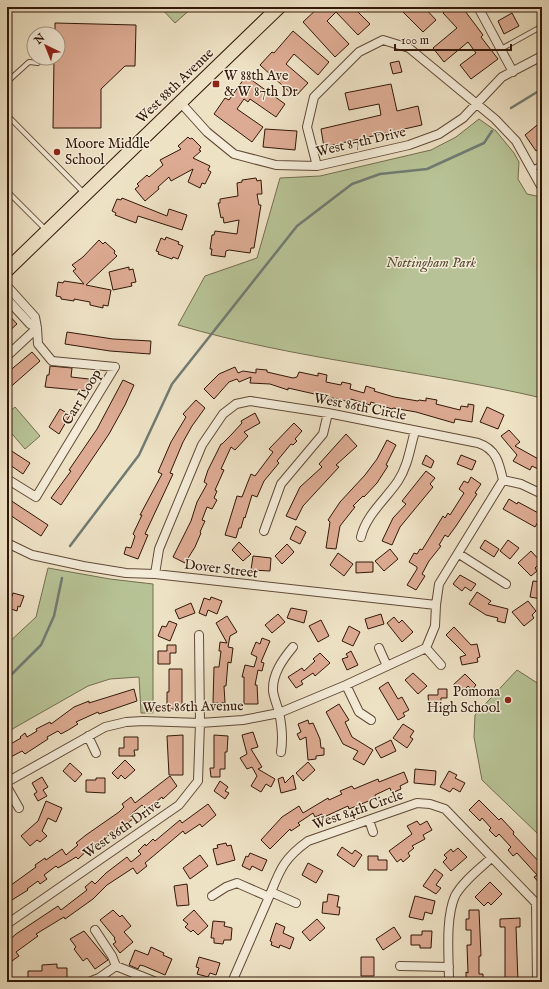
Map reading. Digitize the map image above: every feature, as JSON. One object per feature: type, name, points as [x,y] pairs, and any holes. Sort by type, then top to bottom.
[{"type":"main road","name":"West 88th Avenue","points":[[7,270],[279,7]]},
{"type":"street","points":[[478,7],[513,72]]},
{"type":"street","points":[[317,166],[307,127],[314,97],[359,52],[383,40],[409,48],[441,76],[478,103],[516,141],[540,186]]},
{"type":"street","name":"West 87th Drive","points":[[180,102],[207,132],[234,154],[276,165],[317,166],[409,145],[439,134],[462,118],[502,77],[542,56]]},
{"type":"street","name":"Carr Loop","points":[[7,286],[35,317],[38,344],[52,361],[115,367],[36,497],[7,479]]},
{"type":"street","points":[[7,299],[30,324],[37,328],[7,356]]},
{"type":"street","name":"West 86th Circle","points":[[155,574],[159,549],[202,445],[223,414],[236,404],[250,401],[328,413],[478,443],[487,446],[498,460],[503,480]]},
{"type":"street","points":[[264,531],[281,484],[322,434],[328,413]]},
{"type":"street","points":[[361,536],[364,526],[399,480],[406,465],[414,431]]},
{"type":"street","points":[[442,665],[426,648],[435,626],[439,584],[459,554],[503,480],[521,484],[542,494]]},
{"type":"street","name":"Dover Street","points":[[7,543],[32,555],[126,573],[155,574],[436,605]]},
{"type":"street","points":[[459,554],[506,584]]},
{"type":"street","name":"West 86th Drive","points":[[7,924],[179,805],[198,781],[200,723],[199,635]]},
{"type":"street","points":[[281,752],[283,739],[279,713],[273,691],[274,678],[282,660],[293,647]]},
{"type":"street","points":[[379,648],[387,666]]},
{"type":"street","name":"West 86th Avenue","points":[[7,782],[105,727],[126,722],[200,723],[243,720],[279,713],[346,685],[426,648]]},
{"type":"street","points":[[346,685],[360,712],[371,720]]},
{"type":"street","points":[[88,736],[96,753]]},
{"type":"street","points":[[7,787],[19,808]]},
{"type":"street","name":"West 84th Circle","points":[[232,982],[283,865],[297,849],[308,841],[416,803],[430,804],[445,809],[536,903],[539,963],[537,982]]},
{"type":"street","points":[[369,820],[373,832]]},
{"type":"street","points":[[449,982],[450,911],[456,895],[466,882],[492,858]]},
{"type":"street","points":[[212,896],[226,886],[237,883],[296,903]]},
{"type":"street","points":[[95,930],[112,956],[116,966],[156,982]]},
{"type":"street","points":[[89,982],[99,978],[116,966]]},
{"type":"street","points":[[400,966],[449,967]]},
{"type":"lane","points":[[501,49],[537,29]]},
{"type":"lane","points":[[7,82],[26,64]]},
{"type":"lane","points":[[7,115],[86,195]]},
{"type":"lane","points":[[531,170],[542,164]]},
{"type":"lane","points":[[7,192],[48,232]]},
{"type":"green space","points":[[160,7],[193,7],[175,23]]},
{"type":"green space","name":"Nottingham Park","points":[[479,119],[496,131],[514,153],[519,162],[518,179],[527,194],[541,197],[542,200],[542,398],[497,388],[268,347],[178,325],[205,276],[257,258],[280,178],[320,176],[431,150],[456,137]]},
{"type":"green space","points":[[15,407],[40,436],[25,449],[7,428],[7,414]]},
{"type":"green space","points":[[48,568],[110,579],[153,584],[153,713],[141,713],[139,677],[110,679],[88,686],[7,732],[7,644],[36,617]]},
{"type":"green space","name":"Pomona High School","points":[[517,670],[542,686],[542,836],[539,835],[482,780],[474,737],[475,715]]},
{"type":"building","points":[[319,7],[353,7],[370,24],[358,35],[336,12],[327,21],[349,44],[335,57],[303,22]]},
{"type":"building","points":[[404,7],[424,7],[436,20],[423,32],[401,10]]},
{"type":"building","points":[[441,7],[462,7],[483,35],[481,37],[498,59],[471,79],[460,65],[476,53],[468,42],[444,62],[433,48],[457,28],[443,13],[445,11]]},
{"type":"building","points":[[512,13],[519,26],[504,34],[498,21]]},
{"type":"building","points":[[55,23],[136,25],[135,66],[125,66],[101,89],[101,128],[53,128],[54,66],[66,66],[66,26],[55,26]]},
{"type":"building","points":[[293,31],[329,62],[318,75],[294,54],[286,64],[308,83],[295,97],[260,65],[272,52],[274,53]]},
{"type":"building","points":[[399,61],[402,72],[393,74],[390,63]]},
{"type":"building","points":[[246,76],[285,104],[276,117],[250,99],[248,102],[244,99],[237,109],[263,127],[252,142],[214,114],[225,98],[229,100]]},
{"type":"building","points":[[391,84],[397,111],[418,106],[422,125],[324,147],[321,129],[381,115],[379,104],[349,110],[345,93]]},
{"type":"building","points":[[542,121],[542,147],[536,151],[525,135]]},
{"type":"building","points":[[265,129],[297,131],[295,150],[263,147]]},
{"type":"building","points":[[188,137],[190,139],[192,138],[201,147],[199,150],[201,151],[193,158],[210,166],[208,170],[211,172],[205,184],[202,183],[200,188],[188,182],[193,169],[171,181],[169,177],[158,187],[159,189],[145,201],[135,189],[139,186],[137,184],[147,175],[149,177],[163,165],[160,160],[181,149],[178,146]]},
{"type":"building","points":[[256,178],[257,181],[261,180],[262,194],[257,194],[259,205],[261,205],[254,248],[251,248],[250,253],[229,250],[226,251],[225,257],[211,255],[212,249],[210,249],[212,235],[214,235],[215,231],[237,234],[239,220],[224,223],[223,217],[221,218],[218,203],[220,203],[220,199],[238,196],[237,183],[242,182],[242,180]]},
{"type":"building","points":[[122,198],[167,216],[169,209],[187,215],[182,230],[138,216],[136,223],[115,215],[116,213],[112,211],[117,199],[121,200]]},
{"type":"building","points":[[166,237],[179,242],[178,244],[183,246],[178,259],[173,257],[172,259],[158,254],[159,252],[156,251],[161,238],[165,240]]},
{"type":"building","points":[[99,240],[103,244],[105,242],[115,251],[114,253],[117,256],[86,285],[111,290],[108,306],[103,305],[103,308],[90,305],[90,302],[74,299],[74,301],[61,299],[61,297],[56,296],[58,282],[63,283],[64,281],[84,284],[73,271],[76,269],[72,265],[83,257]]},
{"type":"building","points":[[129,267],[129,270],[133,269],[136,282],[131,283],[132,286],[113,290],[109,272]]},
{"type":"building","points":[[7,313],[17,324],[7,333]]},
{"type":"building","points":[[67,332],[113,339],[151,341],[150,354],[110,351],[65,344]]},
{"type":"building","points":[[32,352],[40,361],[7,390],[7,373]]},
{"type":"building","points":[[50,366],[72,368],[71,377],[89,379],[88,391],[45,387]]},
{"type":"building","points":[[235,367],[238,373],[243,371],[256,373],[256,369],[267,370],[267,372],[293,378],[297,377],[299,372],[318,376],[318,373],[327,375],[326,382],[341,385],[342,382],[351,384],[350,389],[364,393],[366,386],[375,389],[374,391],[394,397],[418,401],[426,401],[426,398],[437,400],[436,404],[460,410],[461,406],[468,407],[468,404],[474,405],[472,422],[455,419],[454,423],[416,412],[392,409],[371,402],[370,405],[351,399],[350,402],[288,388],[288,390],[270,384],[250,383],[251,377],[239,382],[237,379],[229,382],[214,399],[204,389],[219,374]]},
{"type":"building","points":[[123,380],[134,385],[125,405],[109,434],[61,505],[51,498],[71,471],[69,470],[97,429]]},
{"type":"building","points":[[196,400],[205,408],[183,442],[170,473],[173,474],[145,534],[148,535],[138,559],[124,554],[126,547],[131,548],[135,536],[133,534],[142,515],[140,515],[162,474],[158,472],[171,442],[186,417],[183,414]]},
{"type":"building","points":[[487,407],[504,415],[498,429],[480,422]]},
{"type":"building","points":[[60,409],[70,415],[59,434],[49,427]]},
{"type":"building","points":[[255,413],[260,423],[244,432],[248,436],[235,450],[231,447],[221,469],[224,470],[215,490],[217,491],[214,498],[217,500],[212,509],[207,507],[202,520],[205,521],[195,547],[185,563],[173,557],[191,521],[197,502],[207,484],[204,482],[208,470],[221,444],[242,423],[241,421]]},
{"type":"building","points":[[294,423],[302,431],[295,439],[297,441],[293,445],[291,444],[277,461],[279,463],[264,481],[257,497],[252,495],[245,518],[244,517],[236,538],[225,535],[237,496],[242,497],[251,474],[255,476],[273,452],[269,449]]},
{"type":"building","points":[[509,430],[520,442],[515,446],[542,461],[542,471],[532,466],[530,470],[513,461],[517,455],[501,436]]},
{"type":"building","points":[[346,434],[357,446],[336,465],[339,467],[303,506],[296,520],[286,516],[300,487],[322,467],[319,464]]},
{"type":"building","points":[[387,440],[396,445],[386,465],[388,466],[377,483],[353,506],[355,507],[340,526],[336,549],[326,548],[330,522],[328,520],[340,502],[365,475],[377,459]]},
{"type":"building","points":[[7,448],[30,463],[23,474],[7,463]]},
{"type":"building","points":[[426,455],[434,461],[431,468],[422,464]]},
{"type":"building","points":[[461,455],[476,461],[472,470],[457,464]]},
{"type":"building","points":[[426,471],[435,478],[430,484],[433,487],[400,527],[392,545],[382,541],[393,518],[406,504],[402,501]]},
{"type":"building","points":[[471,477],[481,484],[475,493],[477,494],[448,537],[445,535],[439,545],[441,546],[429,561],[422,574],[425,576],[416,590],[407,585],[417,569],[417,567],[409,562],[414,553],[417,554],[420,549],[422,550],[443,516],[445,518],[448,513],[450,515],[464,493],[459,489],[464,481],[468,483]]},
{"type":"building","points":[[7,498],[48,525],[41,536],[7,513]]},
{"type":"building","points":[[509,499],[517,504],[518,502],[542,515],[542,524],[538,522],[535,527],[503,509]]},
{"type":"building","points":[[296,526],[306,532],[300,544],[290,539]]},
{"type":"building","points":[[485,540],[499,549],[494,557],[480,548]]},
{"type":"building","points":[[508,540],[519,548],[510,559],[500,551]]},
{"type":"building","points":[[239,542],[251,554],[243,561],[232,550]]},
{"type":"building","points":[[287,544],[294,552],[282,564],[275,556]]},
{"type":"building","points":[[390,549],[398,559],[384,571],[375,561]]},
{"type":"building","points":[[531,551],[541,562],[535,568],[537,571],[531,576],[518,563]]},
{"type":"building","points":[[338,553],[353,564],[344,576],[330,565]]},
{"type":"building","points":[[253,556],[271,558],[270,571],[251,570]]},
{"type":"building","points":[[356,562],[373,562],[373,572],[356,573]]},
{"type":"building","points":[[460,575],[476,584],[471,591],[465,587],[462,591],[453,584]]},
{"type":"building","points":[[533,581],[542,582],[541,599],[530,597]]},
{"type":"building","points":[[477,592],[491,601],[488,604],[508,609],[505,623],[497,621],[498,618],[486,615],[469,604]]},
{"type":"building","points":[[13,593],[24,596],[20,607],[18,606],[17,611],[8,608]]},
{"type":"building","points":[[211,597],[222,601],[217,614],[208,610],[206,616],[199,613],[204,598],[210,600]]},
{"type":"building","points":[[528,601],[536,611],[532,615],[534,618],[524,626],[512,612]]},
{"type":"building","points":[[191,603],[195,613],[179,619],[175,610]]},
{"type":"building","points":[[291,608],[307,611],[304,623],[287,618]]},
{"type":"building","points":[[278,614],[285,622],[272,633],[265,625]]},
{"type":"building","points":[[381,614],[384,624],[368,629],[365,619]]},
{"type":"building","points":[[227,616],[237,632],[230,636],[228,647],[233,648],[231,663],[228,662],[226,686],[224,686],[225,703],[213,703],[214,667],[219,667],[221,651],[219,651],[220,642],[227,643],[216,623]]},
{"type":"building","points":[[394,617],[399,623],[402,620],[413,632],[402,642],[387,623]]},
{"type":"building","points":[[321,620],[329,636],[318,642],[309,626]]},
{"type":"building","points":[[169,621],[177,624],[170,641],[158,636],[162,626],[166,627]]},
{"type":"building","points":[[349,626],[360,632],[353,646],[342,641]]},
{"type":"building","points":[[454,627],[471,645],[477,644],[480,657],[477,658],[478,662],[462,665],[460,657],[466,655],[446,635]]},
{"type":"building","points":[[262,638],[270,641],[261,662],[264,663],[262,671],[258,670],[255,685],[257,685],[258,704],[244,704],[244,677],[242,677],[245,665],[254,667],[257,657],[251,654],[256,642],[260,644]]},
{"type":"building","points":[[167,645],[176,645],[176,653],[170,653],[170,664],[158,664],[158,651],[167,651]]},
{"type":"building","points":[[351,651],[358,665],[347,670],[342,659],[348,657],[346,654]]},
{"type":"building","points":[[320,653],[330,663],[315,676],[313,673],[301,681],[303,684],[296,688],[288,677],[302,668],[304,671],[315,661],[313,659]]},
{"type":"building","points":[[169,669],[182,669],[182,709],[167,709]]},
{"type":"building","points":[[413,673],[427,686],[418,694],[405,680]]},
{"type":"building","points":[[465,674],[476,685],[472,690],[468,686],[461,693],[453,685]]},
{"type":"building","points":[[388,682],[398,699],[402,697],[409,710],[403,713],[405,716],[398,720],[379,688]]},
{"type":"building","points":[[134,689],[137,701],[99,714],[98,712],[76,722],[78,724],[61,734],[58,731],[47,737],[48,739],[25,754],[22,751],[7,759],[7,746],[21,738],[20,737],[25,733],[27,737],[37,731],[36,729],[50,722],[51,724],[74,707],[89,701],[89,703]]},
{"type":"building","points":[[438,689],[447,689],[447,698],[441,698],[441,707],[429,708],[428,695],[438,695]]},
{"type":"building","points":[[339,704],[349,720],[345,722],[352,737],[373,750],[364,765],[353,759],[358,751],[343,744],[326,712]]},
{"type":"building","points":[[308,720],[309,724],[313,723],[320,739],[321,748],[324,748],[324,755],[316,756],[316,759],[308,760],[306,737],[300,740],[297,734],[301,732],[298,724]]},
{"type":"building","points":[[403,724],[414,731],[410,737],[413,739],[407,748],[393,738]]},
{"type":"building","points":[[253,732],[258,747],[251,749],[262,767],[258,769],[275,779],[271,787],[266,784],[261,792],[251,786],[257,776],[252,767],[247,769],[240,758],[247,754],[242,735]]},
{"type":"building","points":[[183,735],[183,775],[169,775],[167,736]]},
{"type":"building","points":[[214,735],[228,736],[227,752],[225,752],[225,769],[220,769],[220,777],[211,777],[210,768],[214,768]]},
{"type":"building","points":[[124,737],[138,737],[138,750],[134,750],[135,756],[119,756],[119,748],[124,748]]},
{"type":"building","points":[[391,740],[396,751],[381,758],[375,748]]},
{"type":"building","points":[[125,760],[135,770],[125,779],[121,775],[118,779],[112,773]]},
{"type":"building","points":[[308,762],[315,770],[303,781],[296,773]]},
{"type":"building","points":[[70,763],[82,774],[75,782],[63,771]]},
{"type":"building","points":[[415,769],[436,771],[435,785],[414,783]]},
{"type":"building","points":[[449,771],[457,775],[455,778],[465,783],[460,792],[453,788],[450,792],[440,787]]},
{"type":"building","points":[[404,772],[408,782],[400,786],[401,789],[392,793],[390,788],[375,795],[376,798],[349,809],[348,806],[324,817],[322,814],[315,817],[313,813],[298,823],[300,825],[291,831],[290,829],[270,849],[261,840],[282,817],[299,806],[303,813],[328,798],[329,800],[342,794],[340,791],[352,786],[354,789],[378,779],[379,782]]},
{"type":"building","points":[[293,775],[296,789],[281,793],[278,779],[283,777],[285,783]]},
{"type":"building","points":[[170,776],[177,786],[163,799],[162,797],[146,810],[142,805],[130,815],[133,819],[90,848],[78,859],[76,857],[58,868],[56,866],[44,875],[47,879],[40,884],[38,881],[27,889],[28,890],[7,903],[7,888],[36,867],[35,865],[45,858],[46,860],[62,849],[66,855],[78,845],[76,843],[119,812],[124,807],[122,804],[131,797],[135,803]]},
{"type":"building","points":[[42,777],[48,787],[43,790],[47,796],[38,801],[34,794],[37,792],[32,783]]},
{"type":"building","points":[[96,778],[105,778],[105,793],[86,792],[86,780],[96,780]]},
{"type":"building","points":[[220,781],[228,787],[225,791],[229,793],[225,799],[214,791]]},
{"type":"building","points":[[479,800],[499,820],[501,818],[514,832],[513,834],[542,865],[542,886],[534,877],[537,875],[517,853],[513,856],[508,850],[511,847],[499,834],[496,837],[489,830],[491,828],[482,818],[480,821],[469,810]]},
{"type":"building","points":[[46,801],[62,808],[56,822],[48,818],[42,831],[47,836],[40,842],[37,840],[30,846],[21,836],[38,821]]},
{"type":"building","points":[[208,804],[216,815],[202,827],[200,824],[185,834],[183,831],[145,863],[147,866],[137,874],[133,868],[107,885],[93,899],[65,919],[64,917],[36,934],[38,936],[16,952],[19,956],[9,963],[7,959],[7,949],[10,946],[7,942],[16,934],[58,906],[61,910],[87,890],[85,887],[92,881],[95,884],[106,873],[127,857],[131,862],[141,854],[138,851],[145,844],[146,846],[153,839],[155,841],[180,820],[182,823]]},
{"type":"building","points":[[417,821],[420,825],[427,821],[432,830],[423,835],[425,839],[412,846],[414,848],[408,853],[410,856],[403,862],[401,859],[397,862],[389,851],[412,834],[407,826]]},
{"type":"building","points":[[226,843],[227,846],[231,845],[235,860],[217,865],[213,849],[218,848],[217,845]]},
{"type":"building","points":[[342,847],[352,854],[355,850],[362,855],[354,867],[337,855]]},
{"type":"building","points":[[458,848],[467,857],[451,871],[443,862],[447,858],[444,855],[451,849],[453,852]]},
{"type":"building","points":[[250,853],[267,860],[262,871],[252,866],[250,870],[242,866],[246,856],[248,857]]},
{"type":"building","points":[[200,855],[208,866],[190,879],[183,868]]},
{"type":"building","points":[[368,856],[378,856],[378,860],[387,860],[387,870],[368,870]]},
{"type":"building","points":[[308,863],[323,871],[316,883],[302,875]]},
{"type":"building","points":[[435,869],[443,875],[436,885],[441,888],[436,894],[423,886]]},
{"type":"building","points":[[490,882],[502,894],[491,905],[488,902],[484,906],[475,897]]},
{"type":"building","points":[[187,884],[189,905],[177,906],[174,886]]},
{"type":"building","points":[[328,894],[339,896],[337,907],[340,907],[339,915],[322,913],[323,902],[327,902]]},
{"type":"building","points":[[415,896],[435,901],[432,914],[425,912],[423,920],[409,917]]},
{"type":"building","points":[[113,910],[120,917],[122,915],[131,926],[124,932],[133,942],[120,953],[113,944],[116,942],[114,939],[115,938],[100,920]]},
{"type":"building","points":[[194,910],[208,926],[198,935],[193,930],[191,932],[185,927],[188,924],[183,920]]},
{"type":"building","points":[[469,910],[479,910],[481,956],[479,956],[479,974],[483,974],[483,982],[466,982],[466,972],[468,973],[467,945],[471,945],[471,930],[466,930],[466,919],[469,919]]},
{"type":"building","points":[[520,918],[520,927],[516,927],[518,982],[505,982],[505,927],[500,927],[500,919]]},
{"type":"building","points":[[317,919],[325,928],[310,941],[302,932]]},
{"type":"building","points":[[213,921],[225,922],[224,926],[232,928],[231,940],[224,940],[223,944],[214,943],[214,938],[211,938]]},
{"type":"building","points":[[276,923],[285,927],[283,933],[294,938],[290,949],[280,945],[279,948],[271,945],[272,942],[270,941]]},
{"type":"building","points":[[394,927],[401,938],[383,950],[376,939]]},
{"type":"building","points":[[84,931],[108,960],[95,969],[87,958],[83,961],[74,949],[76,947],[70,939]]},
{"type":"building","points":[[422,931],[432,931],[431,948],[420,948],[420,945],[411,945],[411,935],[422,935]]},
{"type":"building","points":[[151,947],[164,953],[163,955],[172,959],[165,975],[144,966],[140,965],[138,969],[129,965],[135,950],[148,955]]},
{"type":"building","points":[[199,957],[220,963],[216,975],[210,973],[208,977],[197,974],[199,968],[196,967]]},
{"type":"building","points":[[361,957],[374,957],[374,976],[361,976]]},
{"type":"building","points":[[57,964],[57,968],[67,968],[67,982],[28,982],[28,971],[42,971],[42,965]]},
{"type":"waterway","points":[[511,108],[542,89]]},
{"type":"waterway","points":[[70,546],[139,455],[172,384],[297,226],[352,184],[380,174],[427,169],[484,143],[492,131]]},
{"type":"waterway","points":[[7,679],[41,645],[54,616],[62,578]]},
{"type":"place","name":"W 88th Ave & W 87th Dr","points":[[216,84]]},
{"type":"place","name":"Moore Middle School","points":[[57,152]]},
{"type":"place","name":"Pomona High School","points":[[508,700]]}]
